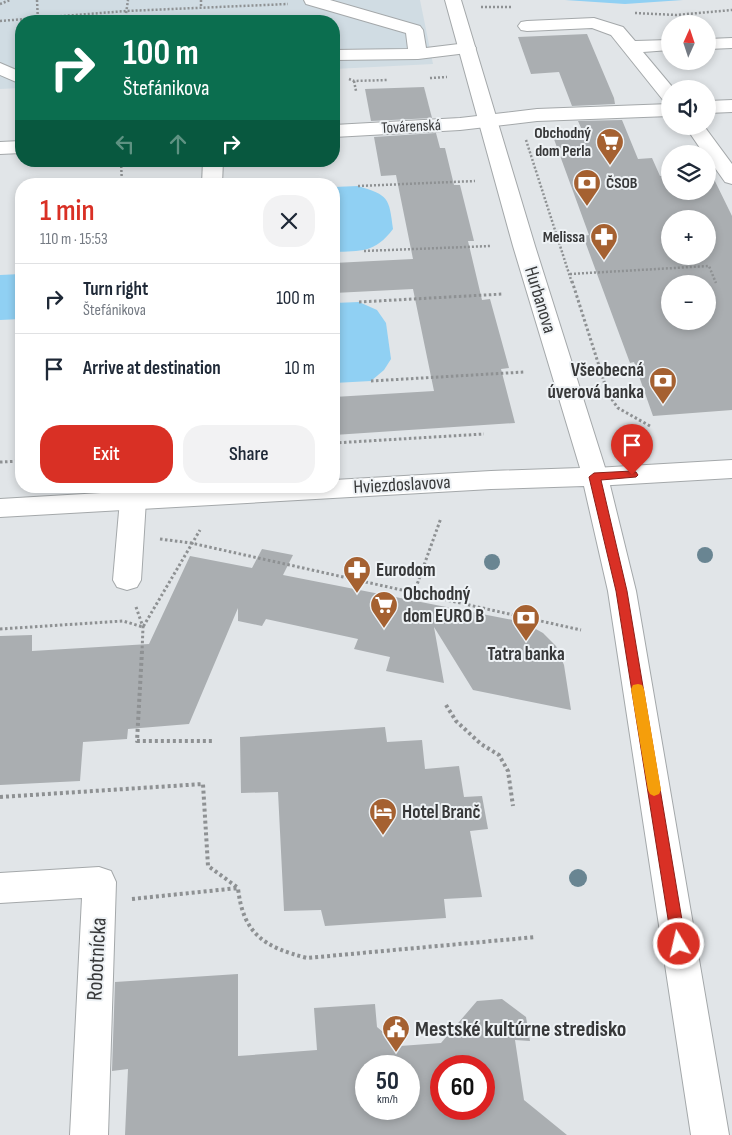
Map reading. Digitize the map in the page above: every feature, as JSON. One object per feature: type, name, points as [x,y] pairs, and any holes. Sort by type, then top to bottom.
[{"type":"main road","points":[[312,0],[414,30],[439,33],[464,40]]},
{"type":"main road","name":"Hurbanova","points":[[453,0],[524,246],[594,477],[622,591],[710,1135]]},
{"type":"main road","points":[[527,26],[594,23],[617,31],[661,85]]},
{"type":"main road","points":[[414,30],[418,54]]},
{"type":"main road","points":[[340,55],[418,54],[464,40]]},
{"type":"main road","points":[[716,44],[732,43]]},
{"type":"main road","points":[[630,47],[661,45]]},
{"type":"main road","points":[[340,67],[374,54]]},
{"type":"main road","points":[[0,67],[15,65]]},
{"type":"main road","points":[[0,67],[15,76]]},
{"type":"main road","points":[[716,107],[732,106]]},
{"type":"main road","points":[[489,122],[537,115],[661,110]]},
{"type":"main road","name":"Továrenská","points":[[340,131],[489,122]]},
{"type":"main road","points":[[701,135],[732,178]]},
{"type":"main road","points":[[0,148],[15,147]]},
{"type":"main road","name":"Hviezdoslavova","points":[[340,488],[732,469]]},
{"type":"main road","name":"Hviezdoslavova","points":[[0,508],[258,493]]},
{"type":"main road","points":[[126,580],[133,500]]},
{"type":"main road","name":"Robotnícka","points":[[0,888],[99,882],[89,1135]]},
{"type":"path","points":[[0,4],[10,0]]},
{"type":"path","points":[[37,0],[38,15]]},
{"type":"path","points":[[126,15],[128,0]]},
{"type":"path","points":[[201,0],[201,8]]},
{"type":"path","points":[[87,15],[126,11],[294,4]]},
{"type":"path","points":[[0,21],[15,21]]},
{"type":"path","points":[[354,81],[356,92]]},
{"type":"path","points":[[524,134],[608,395],[618,408],[650,426]]},
{"type":"path","points":[[358,186],[475,181]]},
{"type":"path","points":[[364,251],[491,246]]},
{"type":"path","points":[[570,274],[709,266],[712,275]]},
{"type":"path","name":"Hurbanova","points":[[360,302],[504,294]]},
{"type":"path","points":[[371,381],[524,372]]},
{"type":"path","points":[[340,443],[484,434]]},
{"type":"path","points":[[0,462],[15,461]]},
{"type":"path","points":[[414,593],[441,518]]},
{"type":"path","points":[[143,627],[200,530]]},
{"type":"path","points":[[130,535],[191,543],[581,630]]},
{"type":"path","points":[[126,580],[143,627],[137,741],[213,742]]},
{"type":"path","points":[[0,629],[123,620],[143,627]]},
{"type":"path","points":[[446,705],[456,721],[481,744],[499,755],[508,771],[513,806]]},
{"type":"path","points":[[0,797],[203,784],[208,866],[238,888]]},
{"type":"path","points":[[99,903],[238,888]]},
{"type":"path","points":[[238,888],[239,906],[250,930],[264,944],[282,953],[307,958],[536,937]]},
{"type":"shaded area","points":[[0,0],[420,0],[433,64],[340,69],[340,15],[15,15],[15,88],[0,89]]},
{"type":"shaded area","points":[[565,0],[683,0],[625,4]]},
{"type":"shaded area","points":[[358,186],[376,192],[386,199],[393,229],[374,247],[360,251],[340,252],[340,187]]},
{"type":"shaded area","points":[[15,274],[15,319],[0,320],[0,275]]},
{"type":"shaded area","points":[[359,302],[377,310],[386,323],[391,359],[384,370],[371,381],[340,383],[340,303]]},
{"type":"building","points":[[587,34],[615,104],[572,106],[559,72],[531,74],[518,37]]},
{"type":"building","points":[[424,87],[432,118],[371,121],[365,89]]},
{"type":"building","points":[[622,120],[638,159],[652,158],[661,176],[661,200],[716,200],[716,183],[732,216],[732,410],[653,416],[634,362],[630,363],[583,236],[589,235],[551,131],[582,130],[578,121]]},
{"type":"building","points":[[436,133],[440,148],[445,148],[454,185],[460,185],[474,241],[468,241],[482,300],[490,299],[509,368],[501,369],[515,423],[340,435],[340,397],[434,391],[413,289],[340,293],[340,263],[413,259],[396,175],[381,176],[374,137]]},
{"type":"building","points":[[262,549],[293,555],[283,575],[523,622],[543,633],[556,646],[564,665],[571,710],[473,690],[434,627],[444,683],[386,671],[390,657],[354,649],[358,639],[266,619],[262,626],[238,621],[238,608],[189,724],[128,729],[127,739],[83,742],[80,781],[0,785],[0,636],[32,635],[32,651],[149,644],[190,556],[252,568]]},
{"type":"building","points":[[385,727],[387,742],[422,740],[425,769],[459,766],[464,797],[482,796],[488,829],[470,831],[482,897],[444,899],[446,918],[325,926],[321,910],[284,911],[278,792],[241,793],[240,737]]},
{"type":"building","name":"Mestské kultúrne stredisko","points":[[238,974],[238,1056],[317,1050],[314,1008],[375,1004],[377,1027],[400,1046],[441,1043],[477,1001],[502,999],[526,1017],[530,1041],[515,1040],[524,1100],[567,1135],[125,1135],[128,1069],[112,1071],[115,982]]},
{"type":"slow traffic","points":[[638,689],[654,790]]},
{"type":"place","name":"Obchodný dom Perla","points":[[610,166]]},
{"type":"place","name":"ČSOB","points":[[587,207]]},
{"type":"place","name":"Melissa","points":[[604,261]]},
{"type":"place","name":"Všeobecná úverová banka","points":[[663,405]]},
{"type":"place","name":"Eurodom","points":[[357,594]]},
{"type":"place","name":"Obchodný dom EURO B","points":[[384,629]]},
{"type":"place","name":"Tatra banka","points":[[526,642]]},
{"type":"place","name":"Hotel Branč","points":[[383,836]]},
{"type":"place","name":"Mestské kultúrne stredisko","points":[[396,1053]]},
{"type":"route","points":[[632,475],[594,477],[622,591],[679,944]]}]
